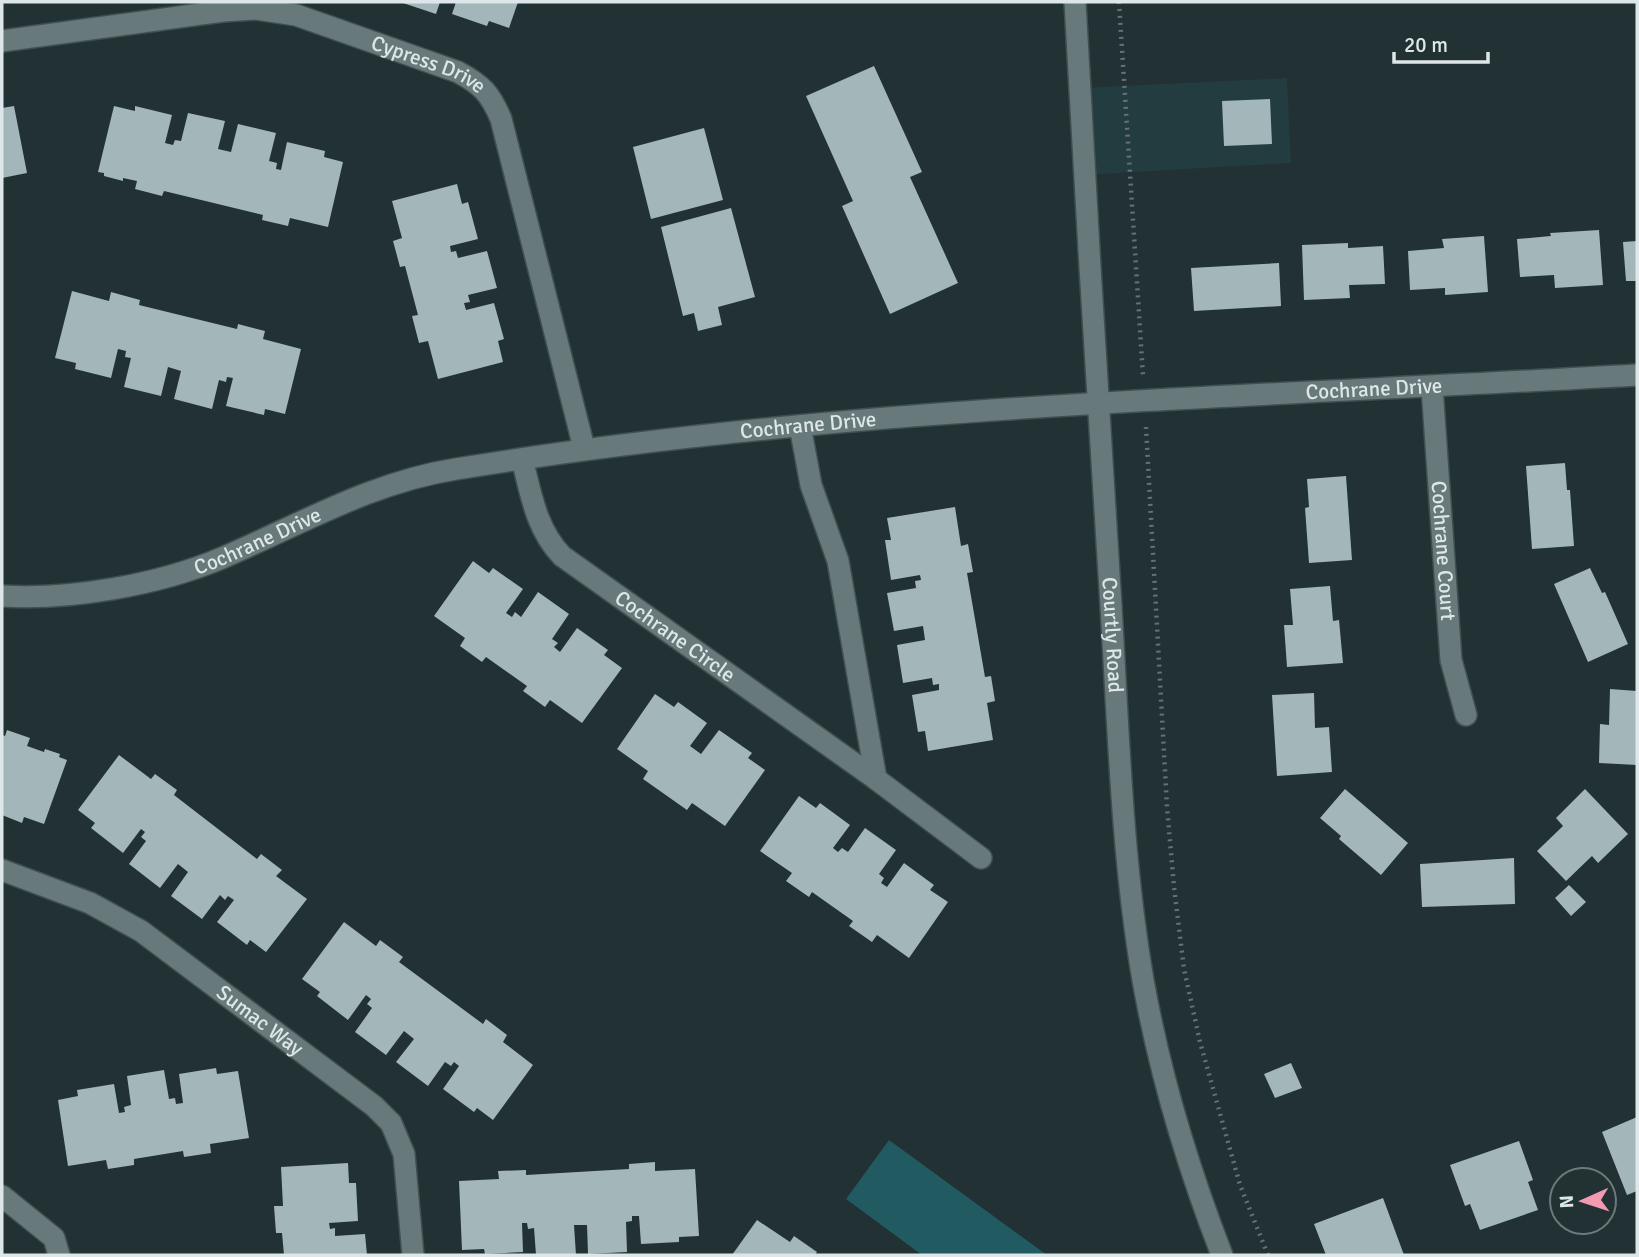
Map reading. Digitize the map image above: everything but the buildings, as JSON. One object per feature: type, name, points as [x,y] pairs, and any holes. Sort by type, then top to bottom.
[{"type":"street","name":"Courtly Road","points":[[1075,2],[1098,402],[1132,902],[1143,979],[1159,1058],[1176,1124],[1222,1255]]},
{"type":"street","name":"Cypress Drive","points":[[2,41],[223,11],[256,9],[296,15],[458,72],[480,84],[493,100],[501,119],[584,449]]},
{"type":"street","name":"Cochrane Drive","points":[[2,596],[75,593],[172,576],[219,559],[340,504],[392,485],[449,470],[584,449],[800,426],[1098,402],[1637,375]]},
{"type":"street","name":"Cochrane Court","points":[[1432,387],[1451,660],[1466,715]]},
{"type":"street","points":[[800,426],[811,485],[838,561],[877,779]]},
{"type":"street","name":"Cochrane Circle","points":[[522,459],[540,526],[548,542],[562,556],[877,779],[981,858]]},
{"type":"street","name":"Sumac Way","points":[[2,870],[90,903],[141,931],[374,1106],[391,1123],[404,1154],[413,1255]]},
{"type":"street","points":[[2,1196],[54,1238],[59,1255]]},
{"type":"path","points":[[1119,2],[1174,887],[1184,969],[1200,1042],[1240,1185],[1268,1255]]},
{"type":"shaded area","points":[[1287,78],[1291,163],[1085,175],[1080,88]]},
{"type":"shaded area","points":[[889,1140],[1047,1255],[922,1255],[846,1199]]}]
